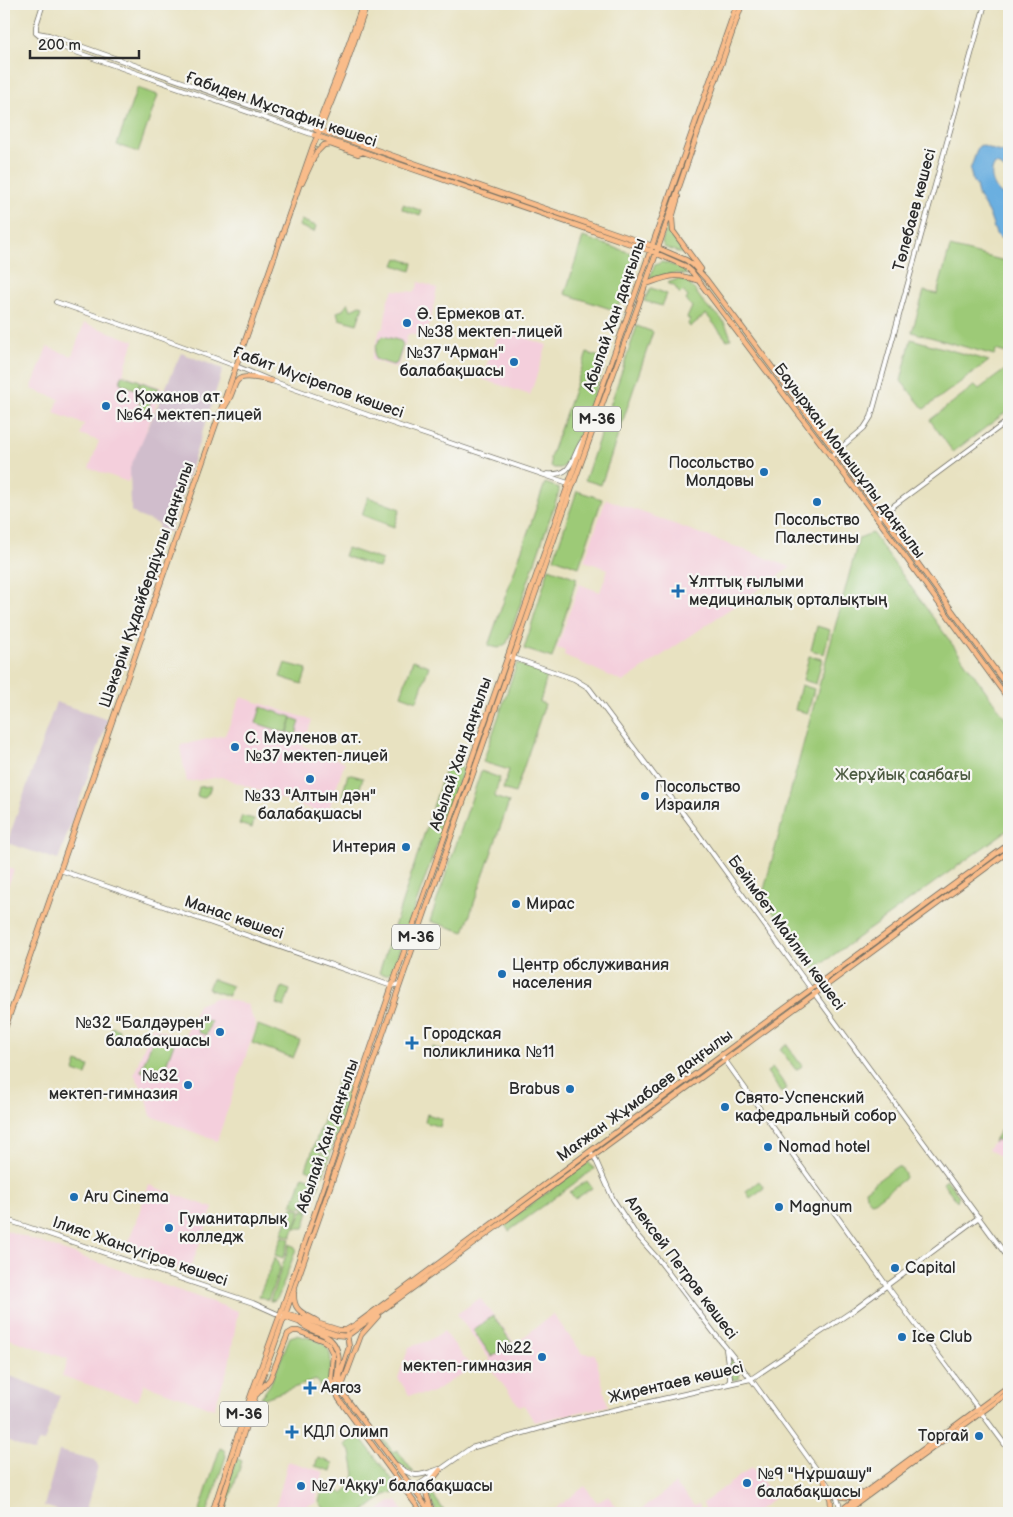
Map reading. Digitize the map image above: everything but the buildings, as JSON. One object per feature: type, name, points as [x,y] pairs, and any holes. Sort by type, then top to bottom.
[{"type":"main road","name":"Шәкәрім Құдайбердіұлы даңғылы","points":[[4,1031],[363,4]]},
{"type":"main road","name":"Шәкәрім Құдайбердіұлы даңғылы","points":[[318,130],[368,4]]},
{"type":"main road","name":"Абылай Хан даңғылы","points":[[218,1513],[392,986],[508,656],[646,284],[654,250],[737,4]]},
{"type":"main road","name":"Абылай Хан даңғылы","points":[[212,1513],[242,1421],[298,1275],[514,658],[587,434],[680,182],[742,4]]},
{"type":"main road","name":"Ғабиден Мұстафин көшесі","points":[[318,130],[654,250]]},
{"type":"main road","name":"Ғабиден Мұстафин көшесі","points":[[316,136],[654,250]]},
{"type":"main road","points":[[299,186],[303,182],[316,153],[324,145],[330,144],[358,154],[363,152]]},
{"type":"main road","points":[[680,182],[672,224],[676,236],[706,279]]},
{"type":"main road","name":"Бауыржан Момышұлы даңғылы","points":[[654,250],[686,260],[706,279],[882,514],[1009,689]]},
{"type":"main road","name":"Бауыржан Момышұлы даңғылы","points":[[654,250],[686,266],[699,280],[877,518],[1009,700]]},
{"type":"main road","points":[[646,284],[668,276],[678,275],[699,280]]},
{"type":"main road","points":[[219,415],[228,404],[235,383],[240,378],[251,377],[272,381]]},
{"type":"main road","name":"Мағжан Жұмабаев даңғылы","points":[[347,1333],[379,1314],[594,1156],[1009,844]]},
{"type":"main road","name":"Мағжан Жұмабаев даңғылы","points":[[813,991],[1009,851]]},
{"type":"main road","name":"Мағжан Жұмабаев даңғылы","points":[[347,1333],[652,1106],[724,1058]]},
{"type":"main road","points":[[298,1275],[294,1296],[296,1305],[302,1313],[322,1325]]},
{"type":"main road","points":[[283,1314],[299,1322],[337,1335],[347,1333]]},
{"type":"main road","points":[[283,1314],[347,1333]]},
{"type":"main road","points":[[344,1395],[343,1382],[361,1335],[379,1314]]},
{"type":"main road","points":[[299,1322],[304,1327],[329,1338],[335,1345],[339,1356],[335,1390]]},
{"type":"main road","points":[[255,1397],[270,1379],[288,1334],[298,1331],[324,1341],[331,1349],[333,1358],[331,1380],[346,1411],[422,1513]]},
{"type":"main road","points":[[335,1390],[349,1346],[347,1333]]},
{"type":"main road","points":[[340,1374],[341,1389],[344,1395],[432,1513]]},
{"type":"main road","points":[[841,1512],[980,1411],[1009,1386]]},
{"type":"main road","points":[[841,1512],[866,1490],[1009,1392]]},
{"type":"main road","points":[[432,1513],[431,1504],[427,1497],[427,1489],[442,1469]]},
{"type":"main road","points":[[823,1477],[832,1505],[830,1513]]},
{"type":"main road","points":[[835,1495],[847,1498],[866,1490]]},
{"type":"street","points":[[36,33],[36,26],[43,4]]},
{"type":"street","name":"Төлебаев көшесі","points":[[836,452],[864,428],[871,417],[875,405],[985,4]]},
{"type":"street","name":"Ғабиден Мұстафин көшесі","points":[[36,33],[57,38],[318,130]]},
{"type":"street","name":"Ғабиден Мұстафин көшесі","points":[[36,33],[47,42],[316,136]]},
{"type":"street","name":"Ғабит Мүсірепов көшесі","points":[[56,302],[368,415],[571,484]]},
{"type":"street","points":[[877,518],[1009,420]]},
{"type":"street","points":[[542,474],[556,475],[570,467],[580,444],[587,434]]},
{"type":"street","points":[[830,457],[836,452]]},
{"type":"street","name":"Бейімбет Майлин көшесі","points":[[508,656],[574,679],[583,683],[592,692],[694,828],[1009,1259]]},
{"type":"street","name":"Манас көшесі","points":[[60,870],[392,986]]},
{"type":"street","points":[[392,986],[399,984]]},
{"type":"street","points":[[724,1058],[887,1286],[1009,1450]]},
{"type":"street","points":[[590,1152],[594,1156]]},
{"type":"street","name":"Алексей Петров көшесі","points":[[594,1156],[613,1199],[635,1233],[751,1379],[823,1477],[835,1495],[841,1512]]},
{"type":"street","name":"Жирентаев көшесі","points":[[407,1493],[471,1448],[569,1420],[751,1379],[887,1286],[979,1218]]},
{"type":"street","name":"Ілияс Жансүгіров көшесі","points":[[4,1219],[283,1314]]},
{"type":"street","points":[[726,1348],[730,1376],[730,1381],[726,1385]]},
{"type":"street","points":[[396,1465],[409,1474],[416,1476],[442,1469]]},
{"type":"shaded area","name":"Ә. Ермеков ат. №38 мектеп-лицей","points":[[419,282],[437,288],[431,319],[424,336],[408,334],[397,368],[371,360],[380,330],[384,327],[388,299],[394,290],[415,292]]},
{"type":"shaded area","name":"С. Қожанов ат. №64 мектеп-лицей","points":[[84,323],[134,341],[123,374],[162,388],[128,482],[89,468],[99,441],[80,434],[84,424],[54,413],[59,399],[31,389],[47,347],[72,356]]},
{"type":"shaded area","name":"№37 \"Арман\" балабақшасы","points":[[499,329],[547,345],[530,395],[482,379]]},
{"type":"shaded area","points":[[181,353],[223,369],[170,532],[158,528],[159,524],[138,516],[131,511],[130,468]]},
{"type":"shaded area","name":"Ұлттық ғылыми медициналық орталықтың","points":[[606,499],[791,567],[623,682],[564,655],[565,651],[557,648],[579,584],[600,592],[608,569],[584,561]]},
{"type":"shaded area","name":"С. Мәуленов ат. №37 мектеп-лицей","points":[[241,697],[312,720],[303,746],[345,762],[327,815],[221,777],[187,782],[181,745],[225,735]]},
{"type":"shaded area","points":[[56,702],[108,720],[58,860],[7,843]]},
{"type":"shaded area","points":[[4,866],[14,870],[4,896]]},
{"type":"shaded area","name":"№32 мектеп-гимназия","points":[[217,997],[247,1004],[256,1026],[217,1141],[151,1116],[146,1096],[134,1074],[152,1026],[183,1039],[198,1005]]},
{"type":"shaded area","points":[[1009,1118],[1009,1162],[988,1149]]},
{"type":"shaded area","name":"Гуманитарлық колледж","points":[[149,1185],[213,1208],[189,1272],[126,1249]]},
{"type":"shaded area","points":[[5,1230],[238,1311],[229,1365],[214,1409],[144,1384],[138,1401],[62,1376],[68,1359],[4,1337]]},
{"type":"shaded area","name":"№22 мектеп-гимназия","points":[[480,1298],[515,1344],[553,1314],[582,1353],[595,1354],[608,1406],[534,1422],[524,1405],[520,1407],[487,1364],[490,1360],[457,1314]]},
{"type":"shaded area","points":[[444,1331],[472,1368],[430,1394],[409,1395],[398,1378],[409,1347],[428,1341]]},
{"type":"shaded area","points":[[10,1376],[60,1395],[44,1442],[39,1441],[34,1452],[4,1440],[4,1380],[6,1381]]},
{"type":"shaded area","points":[[59,1451],[95,1460],[98,1466],[85,1513],[67,1513],[44,1506]]},
{"type":"shaded area","name":"№7 \"Аққу\" балабақшасы","points":[[288,1461],[324,1472],[316,1500],[317,1503],[307,1505],[306,1513],[274,1513]]},
{"type":"shaded area","name":"№9 \"Нұршашу\" балабақшасы","points":[[752,1467],[775,1498],[754,1513],[707,1513],[703,1503]]},
{"type":"shaded area","points":[[675,1484],[694,1505],[699,1504],[702,1513],[638,1512]]},
{"type":"shaded area","points":[[585,1486],[597,1503],[608,1496],[618,1509],[613,1513],[550,1513]]},
{"type":"shaded area","points":[[397,1501],[405,1513],[375,1513],[390,1502]]},
{"type":"green space","points":[[137,88],[158,95],[138,152],[117,145]]},
{"type":"green space","points":[[403,204],[422,211],[420,216],[402,209]]},
{"type":"green space","points":[[301,220],[316,226],[314,232],[299,226]]},
{"type":"green space","points":[[669,221],[672,234],[683,254],[664,247],[662,242]]},
{"type":"green space","points":[[583,237],[634,254],[617,311],[565,294]]},
{"type":"green space","points":[[950,247],[1009,262],[1009,354],[996,350],[994,355],[912,332],[924,291],[937,294]]},
{"type":"green space","points":[[397,258],[413,263],[411,271],[394,265]]},
{"type":"green space","points":[[662,262],[682,268],[686,275],[672,274],[651,280],[650,277],[655,265]]},
{"type":"green space","points":[[678,279],[687,282],[708,308],[720,317],[728,329],[731,339],[727,340],[706,314],[690,327],[688,324],[690,320],[687,318],[692,307],[686,300],[688,297],[683,291],[680,294],[673,284],[667,283]]},
{"type":"green space","points":[[651,288],[667,294],[662,306],[644,301]]},
{"type":"green space","points":[[348,302],[351,310],[360,305],[363,306],[357,324],[339,319],[337,312],[343,310]]},
{"type":"green space","points":[[637,326],[653,332],[601,485],[585,480]]},
{"type":"green space","points":[[383,336],[401,341],[403,345],[397,363],[393,365],[375,359],[376,347]]},
{"type":"green space","points":[[911,339],[989,361],[924,409],[901,381]]},
{"type":"green space","points":[[587,353],[606,359],[582,432],[575,441],[564,466],[554,468],[551,466],[550,458]]},
{"type":"green space","points":[[1009,367],[1009,410],[953,452],[930,420],[975,385],[979,389]]},
{"type":"green space","points":[[122,375],[140,381],[137,390],[120,383]]},
{"type":"green space","points":[[141,382],[159,388],[156,396],[138,390]]},
{"type":"green space","points":[[143,393],[152,397],[145,417],[136,414]]},
{"type":"green space","points":[[545,483],[559,488],[559,492],[507,643],[499,648],[488,646]]},
{"type":"green space","points":[[577,491],[602,499],[579,567],[554,558]]},
{"type":"green space","points":[[368,497],[400,509],[394,527],[362,515]]},
{"type":"green space","name":"Жерұйық саябағы","points":[[872,533],[1009,723],[1009,829],[814,969],[762,897],[859,538]]},
{"type":"green space","points":[[347,548],[382,560],[379,568],[344,556]]},
{"type":"green space","points":[[549,568],[577,578],[552,658],[524,649]]},
{"type":"green space","points":[[817,626],[830,630],[824,654],[811,650]]},
{"type":"green space","points":[[809,656],[822,659],[816,684],[803,680]]},
{"type":"green space","points":[[413,660],[429,666],[417,701],[401,695]]},
{"type":"green space","points":[[285,663],[307,669],[302,684],[280,677]]},
{"type":"green space","points":[[517,663],[547,676],[540,702],[545,704],[515,793],[503,789],[509,770],[483,762]]},
{"type":"green space","points":[[801,685],[814,689],[808,713],[795,710]]},
{"type":"green space","points":[[261,707],[292,717],[287,733],[256,723]]},
{"type":"green space","points":[[292,718],[300,721],[296,735],[288,732]]},
{"type":"green space","points":[[448,761],[459,765],[463,772],[392,971],[387,974],[381,974],[379,973]]},
{"type":"green space","points":[[481,771],[500,778],[494,797],[509,802],[464,932],[430,921]]},
{"type":"green space","points":[[348,774],[363,778],[356,800],[342,796]]},
{"type":"green space","points":[[211,786],[208,794],[203,798],[197,796],[199,787]]},
{"type":"green space","points":[[242,816],[254,819],[252,828],[239,824]]},
{"type":"green space","points":[[212,979],[232,986],[228,996],[208,989]]},
{"type":"green space","points":[[282,987],[290,990],[284,1007],[276,1004]]},
{"type":"green space","points":[[202,1019],[211,1022],[206,1035],[198,1032]]},
{"type":"green space","points":[[258,1025],[300,1041],[293,1058],[252,1043]]},
{"type":"green space","points":[[112,1027],[119,1030],[114,1045],[107,1042]]},
{"type":"green space","points":[[156,1031],[176,1038],[161,1078],[141,1071]]},
{"type":"green space","points":[[786,1044],[802,1066],[796,1070],[780,1049]]},
{"type":"green space","points":[[432,1047],[448,1052],[445,1060],[429,1055]]},
{"type":"green space","points":[[77,1062],[89,1066],[86,1075],[74,1071]]},
{"type":"green space","points":[[773,1068],[787,1088],[781,1092],[767,1072]]},
{"type":"green space","points":[[339,1075],[347,1078],[314,1172],[306,1169]]},
{"type":"green space","points":[[349,1078],[356,1081],[323,1175],[316,1173]]},
{"type":"green space","points":[[427,1114],[442,1119],[440,1127],[425,1122]]},
{"type":"green space","points":[[1002,1128],[1009,1132],[1009,1148],[996,1139],[993,1142]]},
{"type":"green space","points":[[589,1162],[594,1169],[509,1231],[504,1224]]},
{"type":"green space","points":[[896,1167],[900,1167],[903,1171],[904,1179],[871,1202],[866,1196],[865,1190]]},
{"type":"green space","points":[[303,1176],[312,1179],[301,1208],[292,1205]]},
{"type":"green space","points":[[314,1179],[320,1182],[309,1211],[303,1208]]},
{"type":"green space","points":[[947,1180],[959,1196],[957,1201],[943,1183]]},
{"type":"green space","points":[[587,1181],[592,1188],[575,1199],[570,1192]]},
{"type":"green space","points":[[759,1181],[764,1188],[750,1198],[746,1191]]},
{"type":"green space","points":[[292,1207],[301,1210],[291,1237],[282,1234]]},
{"type":"green space","points":[[303,1210],[309,1212],[304,1228],[295,1228]]},
{"type":"green space","points":[[282,1236],[290,1239],[283,1258],[275,1255]]},
{"type":"green space","points":[[290,1244],[296,1249],[278,1298],[270,1301]]},
{"type":"green space","points":[[275,1257],[280,1268],[268,1300],[259,1296]]},
{"type":"green space","points":[[493,1316],[512,1343],[492,1357],[473,1330]]},
{"type":"green space","points":[[296,1335],[319,1341],[327,1347],[330,1353],[331,1367],[325,1394],[316,1380],[259,1400],[270,1385],[290,1337]]},
{"type":"green space","points":[[729,1356],[740,1373],[739,1379],[732,1380]]},
{"type":"green space","points":[[357,1433],[400,1490],[385,1495],[362,1513],[328,1513],[319,1502],[323,1487],[343,1493],[352,1485],[355,1474],[351,1452],[345,1445]]},
{"type":"green space","points":[[379,1434],[393,1452],[397,1450],[414,1473],[408,1471],[397,1462]]},
{"type":"green space","points":[[220,1448],[224,1450],[226,1456],[207,1513],[199,1513]]},
{"type":"green space","points":[[318,1458],[333,1463],[331,1471],[315,1466]]},
{"type":"green space","points":[[236,1460],[242,1461],[225,1513],[219,1513]]},
{"type":"green space","points":[[429,1490],[446,1513],[436,1513]]},
{"type":"water","points":[[981,145],[996,151],[1009,153],[1009,173],[995,164],[992,172],[992,181],[1002,195],[1005,194],[1009,197],[1009,241],[1000,238],[996,234],[989,214],[973,182],[970,170],[978,147]]},
{"type":"place","name":"Ә. Ермеков ат. №38 мектеп-лицей","points":[[407,323]]},
{"type":"place","name":"№37 \"Арман\" балабақшасы","points":[[514,362]]},
{"type":"place","name":"С. Қожанов ат. №64 мектеп-лицей","points":[[106,406]]},
{"type":"place","name":"Посольство Молдовы","points":[[764,472]]},
{"type":"place","name":"Посольство Палестины","points":[[817,502]]},
{"type":"place","name":"Ұлттық ғылыми медициналық орталықтың","points":[[678,591]]},
{"type":"place","name":"С. Мәуленов ат. №37 мектеп-лицей","points":[[235,747]]},
{"type":"place","name":"№33 \"Алтын дән\" балабақшасы","points":[[310,779]]},
{"type":"place","name":"Посольство Израиля","points":[[645,796]]},
{"type":"place","name":"Интерия","points":[[406,847]]},
{"type":"place","name":"Мирас","points":[[516,904]]},
{"type":"place","name":"Центр обслуживания населения","points":[[502,974]]},
{"type":"place","name":"№32 \"Балдәурен\" балабақшасы","points":[[220,1032]]},
{"type":"place","name":"Городская поликлиника №11","points":[[412,1043]]},
{"type":"place","name":"№32 мектеп-гимназия","points":[[188,1085]]},
{"type":"place","name":"Brabus","points":[[570,1089]]},
{"type":"place","name":"Свято-Успенский кафедральный собор","points":[[725,1107]]},
{"type":"place","name":"Nomad hotel","points":[[768,1147]]},
{"type":"place","name":"Aru Cinema","points":[[74,1197]]},
{"type":"place","name":"Magnum","points":[[779,1207]]},
{"type":"place","name":"Гуманитарлық колледж","points":[[169,1228]]},
{"type":"place","name":"Capital","points":[[895,1268]]},
{"type":"place","name":"Ice Club","points":[[902,1337]]},
{"type":"place","name":"№22 мектеп-гимназия","points":[[542,1357]]},
{"type":"place","name":"Аягоз","points":[[310,1388]]},
{"type":"place","name":"КДЛ Олимп","points":[[292,1432]]},
{"type":"place","name":"Торгай","points":[[979,1436]]},
{"type":"place","name":"№9 \"Нұршашу\" балабақшасы","points":[[747,1483]]},
{"type":"place","name":"№7 \"Аққу\" балабақшасы","points":[[301,1486]]}]
